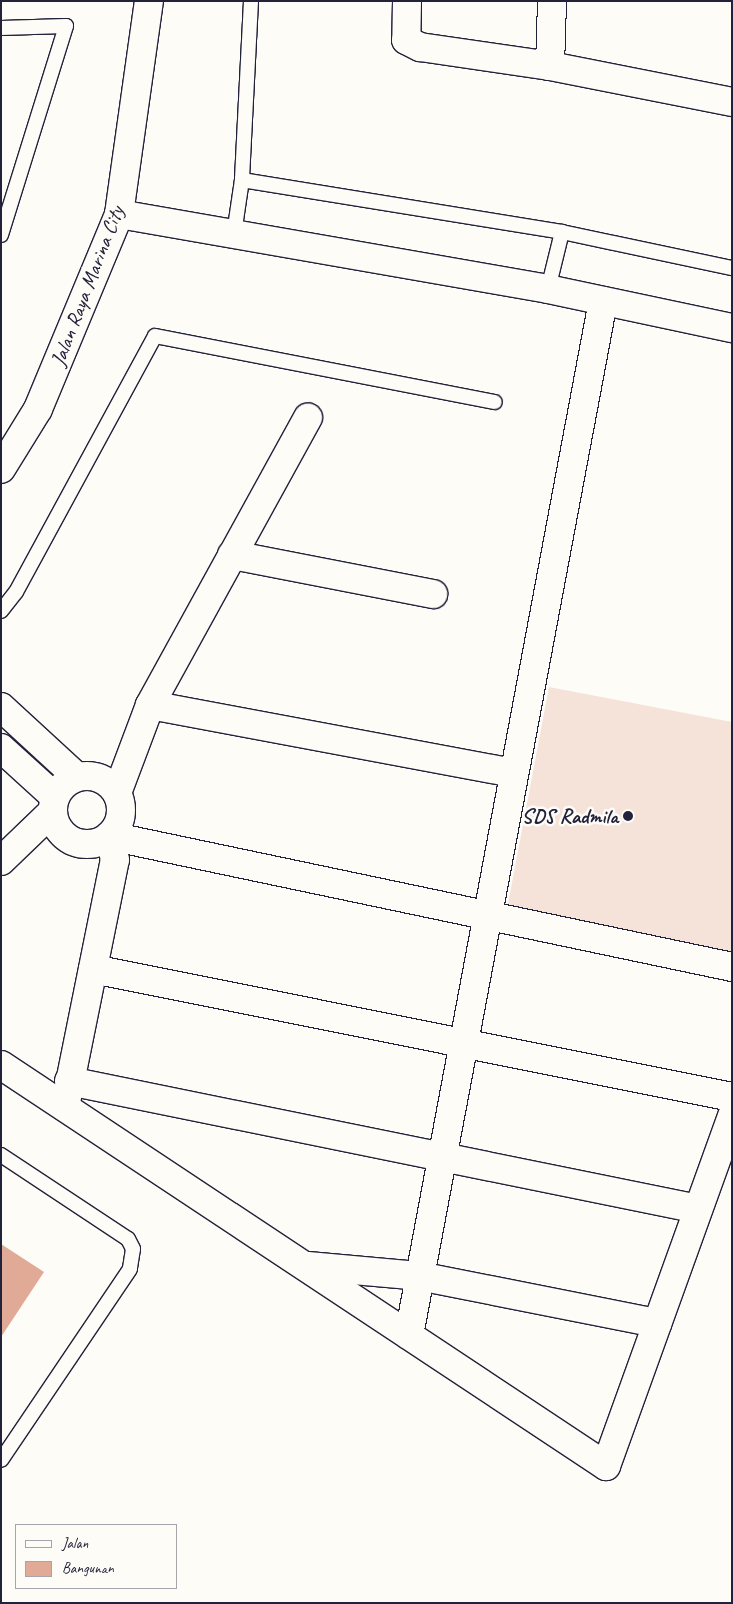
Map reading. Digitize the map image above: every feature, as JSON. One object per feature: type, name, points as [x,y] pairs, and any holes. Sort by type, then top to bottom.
[{"type":"street","name":"Jalan Raya Marina City","points":[[1,469],[38,409],[119,214],[149,1]]},
{"type":"street","points":[[407,1],[406,40],[413,44],[550,66],[732,102]]},
{"type":"street","points":[[550,66],[552,1]]},
{"type":"street","points":[[119,214],[548,289],[732,328]]},
{"type":"street","points":[[409,1336],[512,773],[603,301]]},
{"type":"street","points":[[117,793],[150,705],[308,418]]},
{"type":"street","points":[[232,555],[433,594]]},
{"type":"street","points":[[150,705],[512,773]]},
{"type":"street","points":[[1,707],[77,777]]},
{"type":"street","points":[[1,748],[53,805],[57,827],[67,839],[81,845],[97,844],[110,836],[119,824],[122,808],[117,793],[107,782],[92,776],[77,777],[64,784],[53,805],[1,861]]},
{"type":"street","points":[[110,836],[732,967]]},
{"type":"street","points":[[67,1094],[115,860],[110,836]]},
{"type":"street","points":[[93,969],[732,1097]]},
{"type":"street","points":[[1,1064],[67,1094],[304,1266],[606,1466],[732,1116]]},
{"type":"street","points":[[67,1094],[441,1157],[698,1209]]},
{"type":"street","points":[[304,1266],[419,1276],[657,1323]]},
{"type":"lane","points":[[234,234],[242,180],[251,1]]},
{"type":"lane","points":[[1,28],[66,26],[1,235]]},
{"type":"lane","points":[[242,180],[562,232],[732,268]]},
{"type":"lane","points":[[548,289],[562,232]]},
{"type":"lane","points":[[1,611],[16,592],[155,336],[495,402]]},
{"type":"lane","points":[[1,1155],[128,1239],[133,1249],[130,1269],[1,1460]]},
{"type":"shaded area","name":"SDS Radmila","points":[[549,687],[732,722],[732,955],[507,909]]},
{"type":"building","points":[[1,1244],[44,1272],[1,1337]]},
{"type":"place","name":"SDS Radmila","points":[[628,816]]}]
